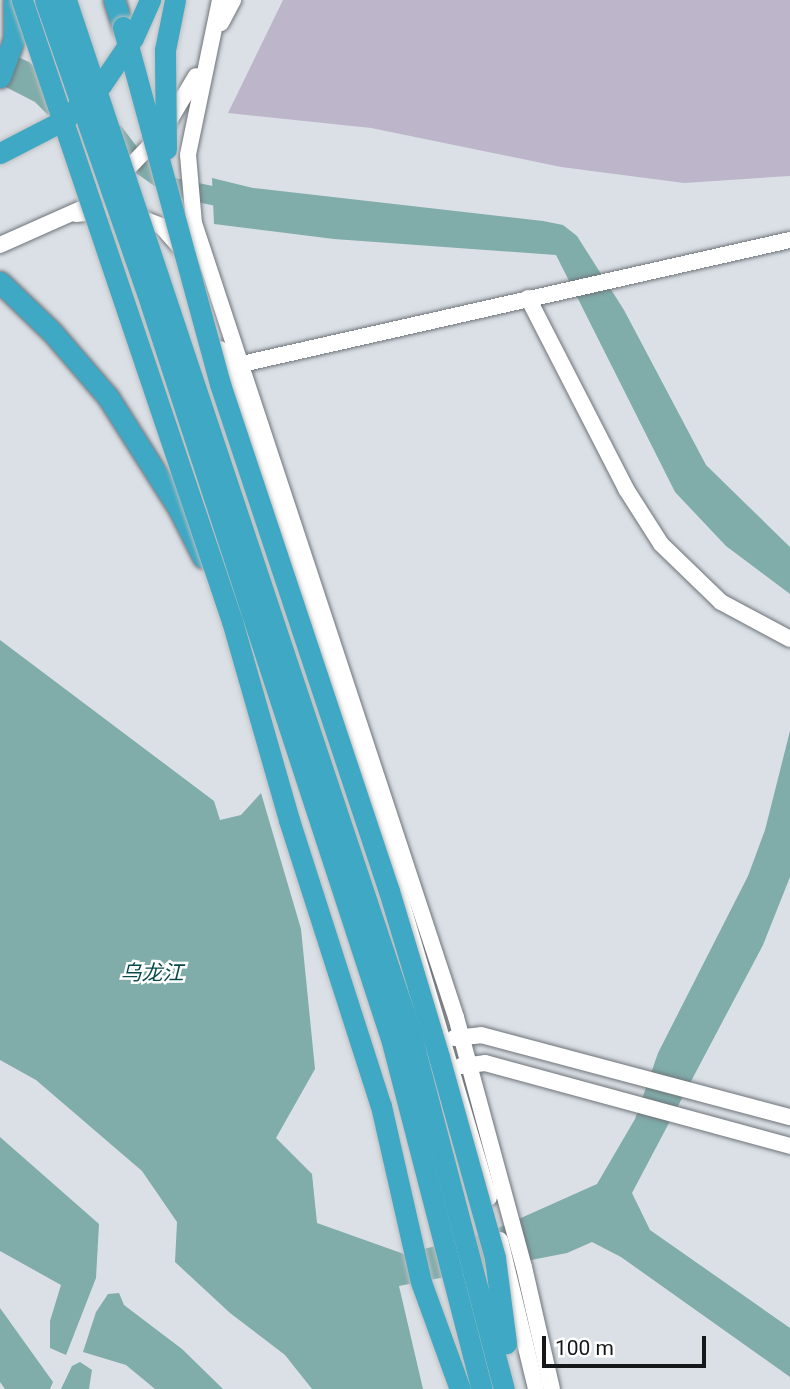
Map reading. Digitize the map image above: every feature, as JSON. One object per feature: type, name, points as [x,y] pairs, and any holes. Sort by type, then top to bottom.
[{"type":"highway","points":[[0,77],[14,39],[14,0]]},
{"type":"highway","points":[[22,0],[232,621],[292,832],[381,1106],[421,1282],[460,1389]]},
{"type":"highway","points":[[45,0],[155,318],[392,1042],[482,1389]]},
{"type":"highway","points":[[65,0],[410,1031],[504,1389]]},
{"type":"highway","points":[[116,0],[220,384],[428,1020],[495,1258],[503,1332],[517,1389]]},
{"type":"highway","points":[[0,153],[64,120],[101,85],[133,38],[150,0]]},
{"type":"highway","points":[[173,211],[164,79],[175,0]]},
{"type":"highway","points":[[0,282],[73,356],[133,433],[192,535],[232,621]]},
{"type":"main road","points":[[220,0],[188,155],[194,223],[234,366],[376,816],[454,1038],[552,1389]]},
{"type":"main road","points":[[76,214],[124,174],[162,133],[233,0]]},
{"type":"main road","points":[[0,245],[76,214],[105,211],[143,216],[177,241],[189,259],[234,366]]},
{"type":"main road","points":[[234,366],[790,240]]},
{"type":"main road","points":[[528,298],[626,489],[661,544],[721,601],[790,639]]},
{"type":"main road","points":[[454,1038],[481,1035],[790,1117]]},
{"type":"main road","points":[[461,1066],[485,1063],[790,1146]]},
{"type":"main road","points":[[517,1269],[536,1389]]},
{"type":"shaded area","points":[[283,0],[790,0],[790,176],[684,183],[561,167],[371,128],[228,113]]},
{"type":"water","points":[[0,49],[29,62],[76,102],[121,126],[141,152],[106,167],[85,152],[35,102],[0,84]]},
{"type":"water","points":[[212,178],[253,188],[563,225],[577,236],[624,310],[706,465],[790,547],[790,594],[726,546],[675,492],[556,255],[334,239],[214,224]]},
{"type":"water","name":"乌龙江","points":[[0,640],[214,801],[220,820],[241,815],[261,793],[301,929],[315,1069],[276,1138],[312,1174],[317,1223],[404,1254],[487,1233],[597,1184],[635,1119],[658,1053],[748,876],[765,830],[790,731],[790,877],[763,945],[632,1193],[650,1230],[790,1328],[790,1377],[621,1257],[592,1242],[567,1253],[399,1286],[423,1389],[312,1389],[285,1355],[230,1313],[175,1262],[177,1222],[142,1171],[36,1080],[0,1060]]},
{"type":"water","points":[[0,1137],[99,1224],[96,1278],[66,1355],[50,1348],[50,1321],[61,1285],[0,1251]]},
{"type":"water","points":[[119,1293],[124,1305],[182,1349],[223,1389],[155,1389],[126,1365],[83,1352],[96,1312],[108,1294]]},
{"type":"water","points":[[0,1308],[53,1382],[50,1389],[5,1389],[0,1382]]},
{"type":"water","points":[[80,1362],[92,1370],[89,1389],[61,1389],[72,1366]]},
{"type":"waterway","points":[[121,151],[173,187],[236,200]]}]
